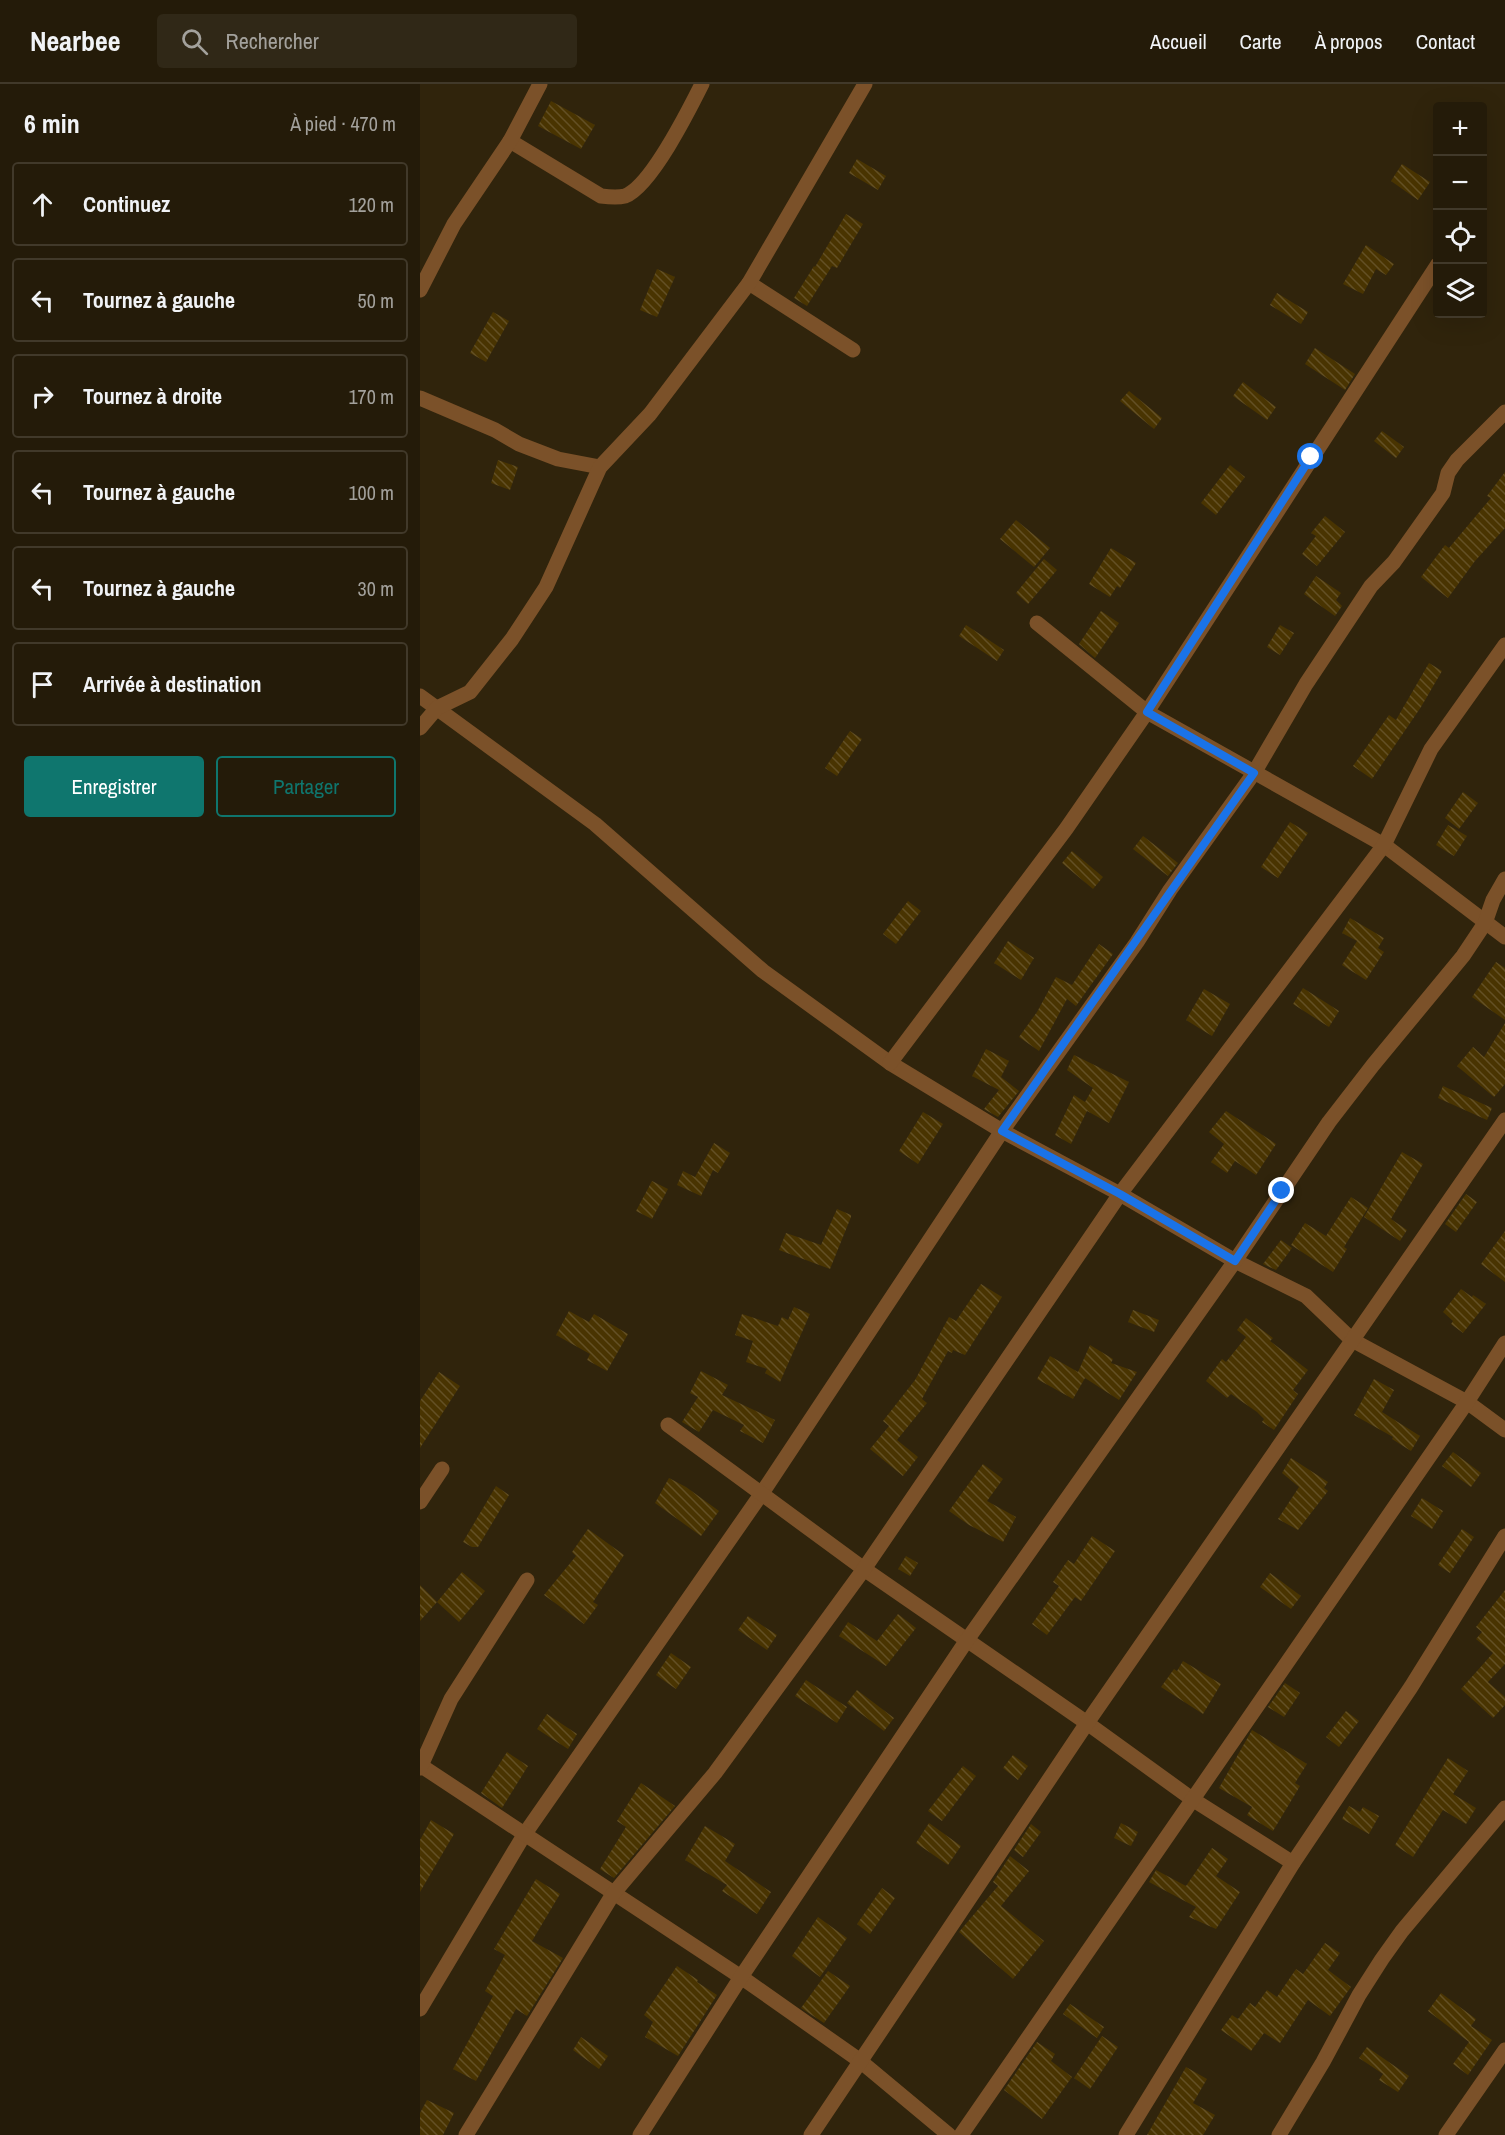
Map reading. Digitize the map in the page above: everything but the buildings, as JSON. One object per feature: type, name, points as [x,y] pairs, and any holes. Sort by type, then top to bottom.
[{"type":"street","points":[[420,290],[454,224],[510,141],[540,84]]},
{"type":"street","points":[[510,141],[601,196],[614,198],[627,195],[649,176],[702,84]]},
{"type":"street","points":[[420,728],[437,708],[470,692],[512,639],[546,587],[600,467],[650,414],[749,283],[866,84]]},
{"type":"street","points":[[890,1062],[1066,829],[1147,712],[1433,270]]},
{"type":"street","points":[[749,283],[853,350]]},
{"type":"street","points":[[420,398],[495,430],[519,444],[558,459],[600,467]]},
{"type":"street","points":[[420,2009],[524,1835],[762,1493],[1002,1131],[1254,773],[1306,684],[1371,586],[1394,562],[1443,493],[1448,472],[1505,412]]},
{"type":"street","points":[[1036,623],[1147,712],[1384,845],[1505,937]]},
{"type":"street","points":[[466,2135],[613,1894],[716,1773],[864,1569],[1120,1194],[1384,845],[1431,749],[1505,645]]},
{"type":"street","points":[[420,696],[595,824],[763,971],[890,1062],[1002,1131],[1120,1194],[1235,1261],[1306,1296],[1352,1340],[1467,1402],[1505,1430]]},
{"type":"street","points":[[640,2135],[741,1977],[967,1640],[1235,1261],[1329,1122],[1463,956],[1485,923],[1505,879]]},
{"type":"street","points":[[811,2135],[859,2060],[1087,1723],[1505,1119]]},
{"type":"street","points":[[961,2135],[1467,1402],[1505,1343]]},
{"type":"street","points":[[668,1425],[864,1569],[1087,1723],[1192,1799],[1293,1863]]},
{"type":"street","points":[[420,1502],[442,1469]]},
{"type":"street","points":[[1125,2135],[1293,1863],[1411,1687],[1503,1541]]},
{"type":"street","points":[[526,1580],[451,1699],[420,1766],[741,1977],[859,2060],[948,2135]]},
{"type":"street","points":[[1279,2135],[1382,1959],[1402,1931],[1505,1808]]},
{"type":"street","points":[[1446,2135],[1505,2050]]},
{"type":"route","points":[[1282,1191],[1235,1261],[1120,1194],[1002,1131],[1254,773],[1147,712],[1311,457]]}]
